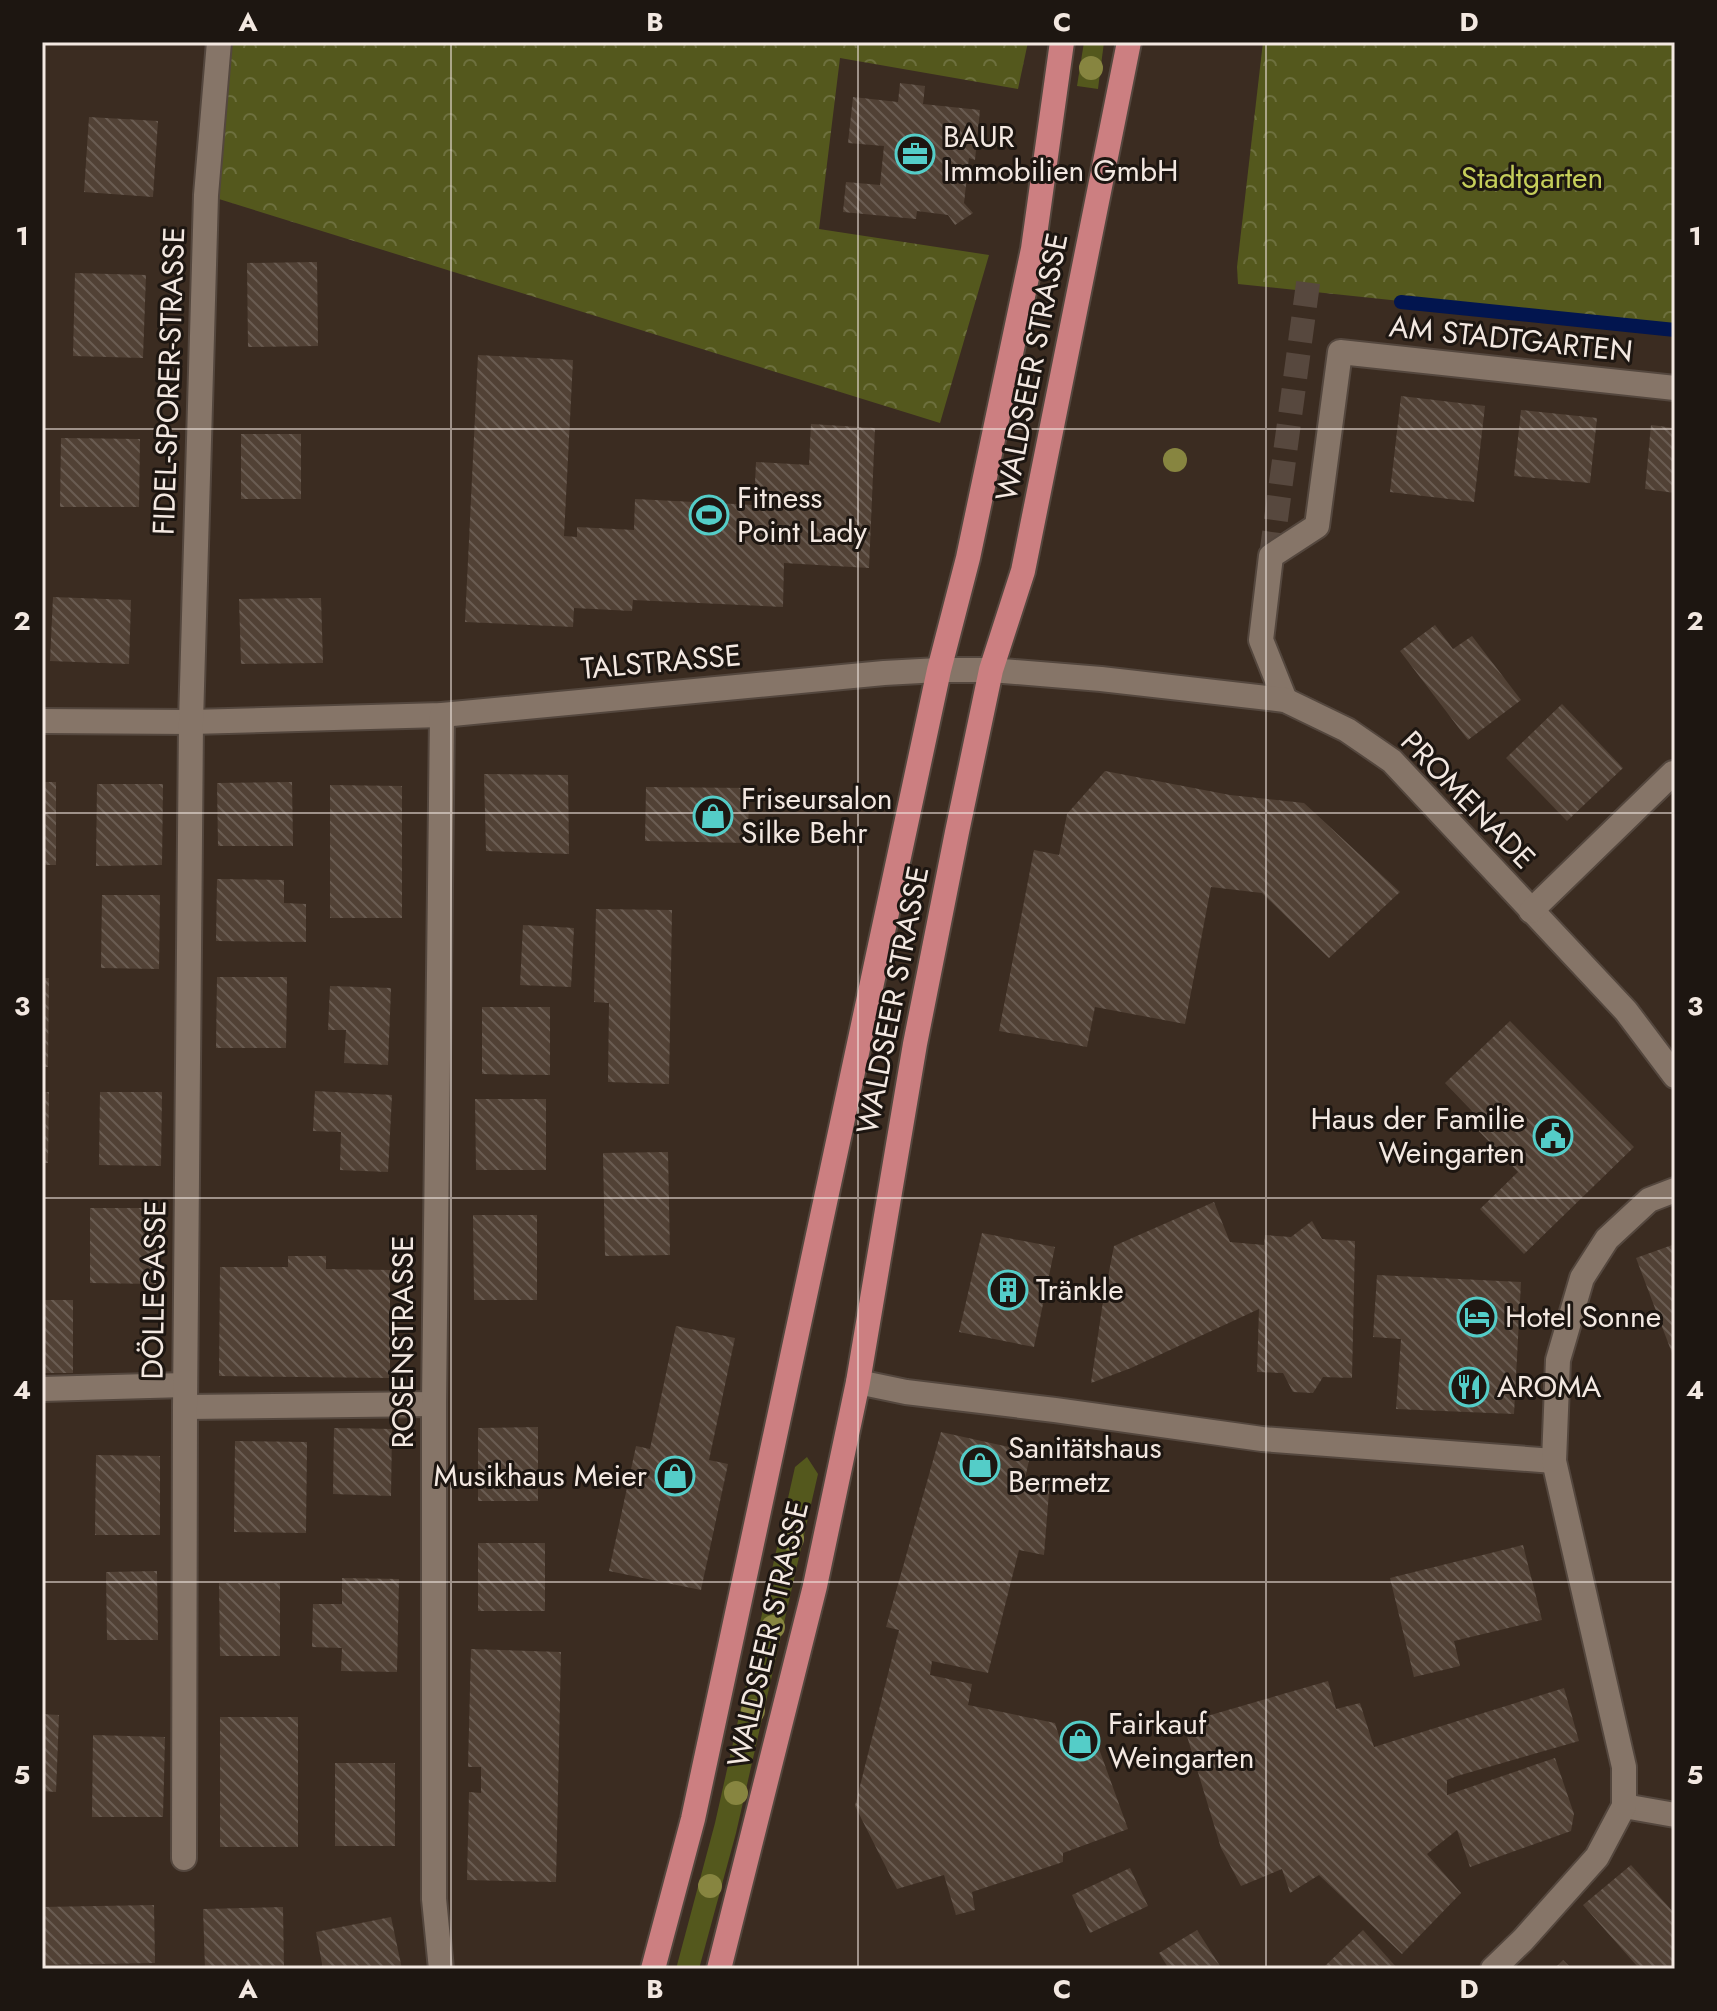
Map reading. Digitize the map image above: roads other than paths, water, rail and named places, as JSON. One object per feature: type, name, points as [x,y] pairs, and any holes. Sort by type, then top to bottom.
[{"type":"main road","name":"WALDSEER STRASSE","points":[[653,1969],[693,1819],[939,670],[968,558],[1033,249],[1062,42]]},
{"type":"main road","name":"WALDSEER STRASSE","points":[[719,1969],[815,1586],[858,1382],[915,1044],[991,670],[1023,571],[1129,42]]},
{"type":"street","name":"FIDEL-SPORER-STRASSE","points":[[191,722],[206,195],[219,42]]},
{"type":"street","name":"AM STADTGARTEN","points":[[1285,700],[1261,640],[1271,556],[1317,526],[1340,352],[1675,388]]},
{"type":"street","name":"TALSTRASSE","points":[[42,721],[191,722],[442,715],[939,670],[991,670],[1101,679],[1285,700]]},
{"type":"street","name":"PROMENADE","points":[[1285,700],[1347,730],[1392,761],[1626,1011],[1675,1076]]},
{"type":"street","name":"ROSENSTRASSE","points":[[441,1969],[434,1899],[434,1404],[442,715]]},
{"type":"street","name":"DÖLLEGASSE","points":[[184,1858],[191,722]]},
{"type":"street","points":[[1531,911],[1673,773],[1675,775]]},
{"type":"street","points":[[1493,1969],[1597,1857],[1624,1806],[1624,1767],[1554,1461],[1558,1360],[1582,1278],[1607,1239],[1649,1200],[1675,1190]]},
{"type":"street","points":[[858,1382],[906,1392],[1262,1439],[1554,1461]]},
{"type":"street","points":[[42,1389],[337,1405],[434,1404]]},
{"type":"street","points":[[1624,1806],[1665,1813]]},
{"type":"waterway","points":[[1401,302],[1675,330]]},
{"type":"tunnel","points":[[1271,556],[1309,276]]},
{"type":"place","name":"BAUR Immobilien GmbH","points":[[915,154]]},
{"type":"place","name":"Fitness Point Lady","points":[[709,515]]},
{"type":"place","name":"Friseursalon Silke Behr","points":[[713,816]]},
{"type":"place","name":"Haus der Familie Weingarten","points":[[1553,1136]]},
{"type":"place","name":"Tränkle","points":[[1008,1290]]},
{"type":"place","name":"Hotel Sonne","points":[[1477,1317]]},
{"type":"place","name":"AROMA","points":[[1469,1387]]},
{"type":"place","name":"Sanitätshaus Bermetz","points":[[980,1465]]},
{"type":"place","name":"Musikhaus Meier","points":[[675,1476]]},
{"type":"place","name":"Fairkauf Weingarten","points":[[1080,1741]]},
{"type":"park label","name":"Stadtgarten","points":[[1532,178]]}]
